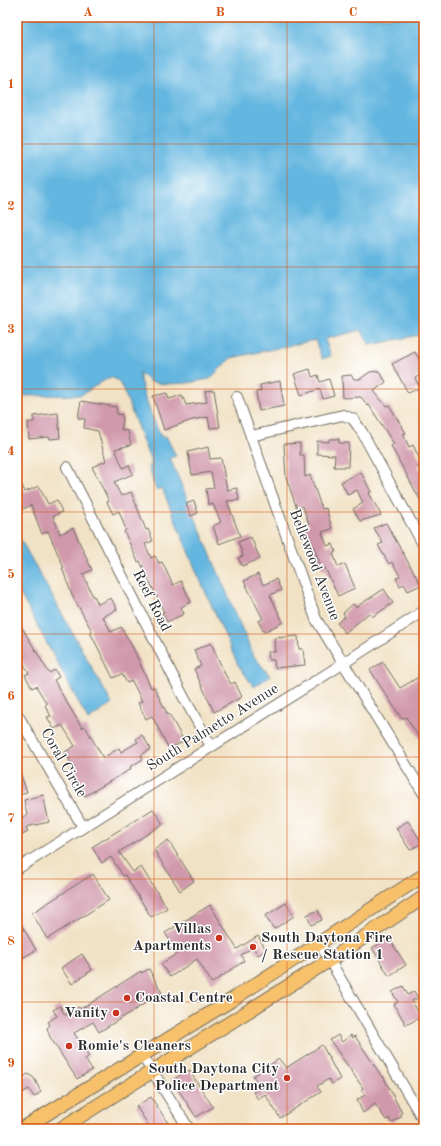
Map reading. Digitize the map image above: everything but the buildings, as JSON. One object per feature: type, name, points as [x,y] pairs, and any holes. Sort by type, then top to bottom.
[{"type":"main road","points":[[22,1129],[320,944],[424,875]]},
{"type":"main road","points":[[60,1129],[330,960],[424,896]]},
{"type":"street","name":"Bellewood Avenue","points":[[237,397],[316,619],[424,794]]},
{"type":"street","points":[[251,436],[343,415],[353,419],[362,432],[424,546]]},
{"type":"street","name":"Reef Road","points":[[67,467],[182,696],[211,746]]},
{"type":"street","name":"South Palmetto Avenue","points":[[17,869],[344,663],[424,610]]},
{"type":"street","name":"Coral Circle","points":[[17,714],[83,827]]},
{"type":"street","points":[[320,944],[424,1121]]},
{"type":"street","points":[[142,1055],[189,1129]]},
{"type":"water","points":[[17,17],[424,17],[424,334],[370,345],[361,330],[325,339],[331,356],[322,359],[315,340],[231,358],[210,379],[187,383],[166,384],[150,382],[139,372],[142,389],[151,413],[161,437],[166,436],[176,456],[170,458],[253,655],[270,676],[254,687],[238,665],[197,573],[162,488],[156,490],[148,466],[152,465],[123,389],[117,380],[110,377],[81,395],[17,396]]},
{"type":"water","points":[[17,533],[112,704],[88,720],[17,588]]},
{"type":"place","name":"Villas Apartments","points":[[219,938]]},
{"type":"place","name":"South Daytona Fire / Rescue Station 1","points":[[253,947]]},
{"type":"place","name":"Coastal Centre","points":[[127,998]]},
{"type":"place","name":"Vanity","points":[[116,1013]]},
{"type":"place","name":"Romie's Cleaners","points":[[69,1046]]},
{"type":"place","name":"South Daytona City Police Department","points":[[287,1078]]}]
